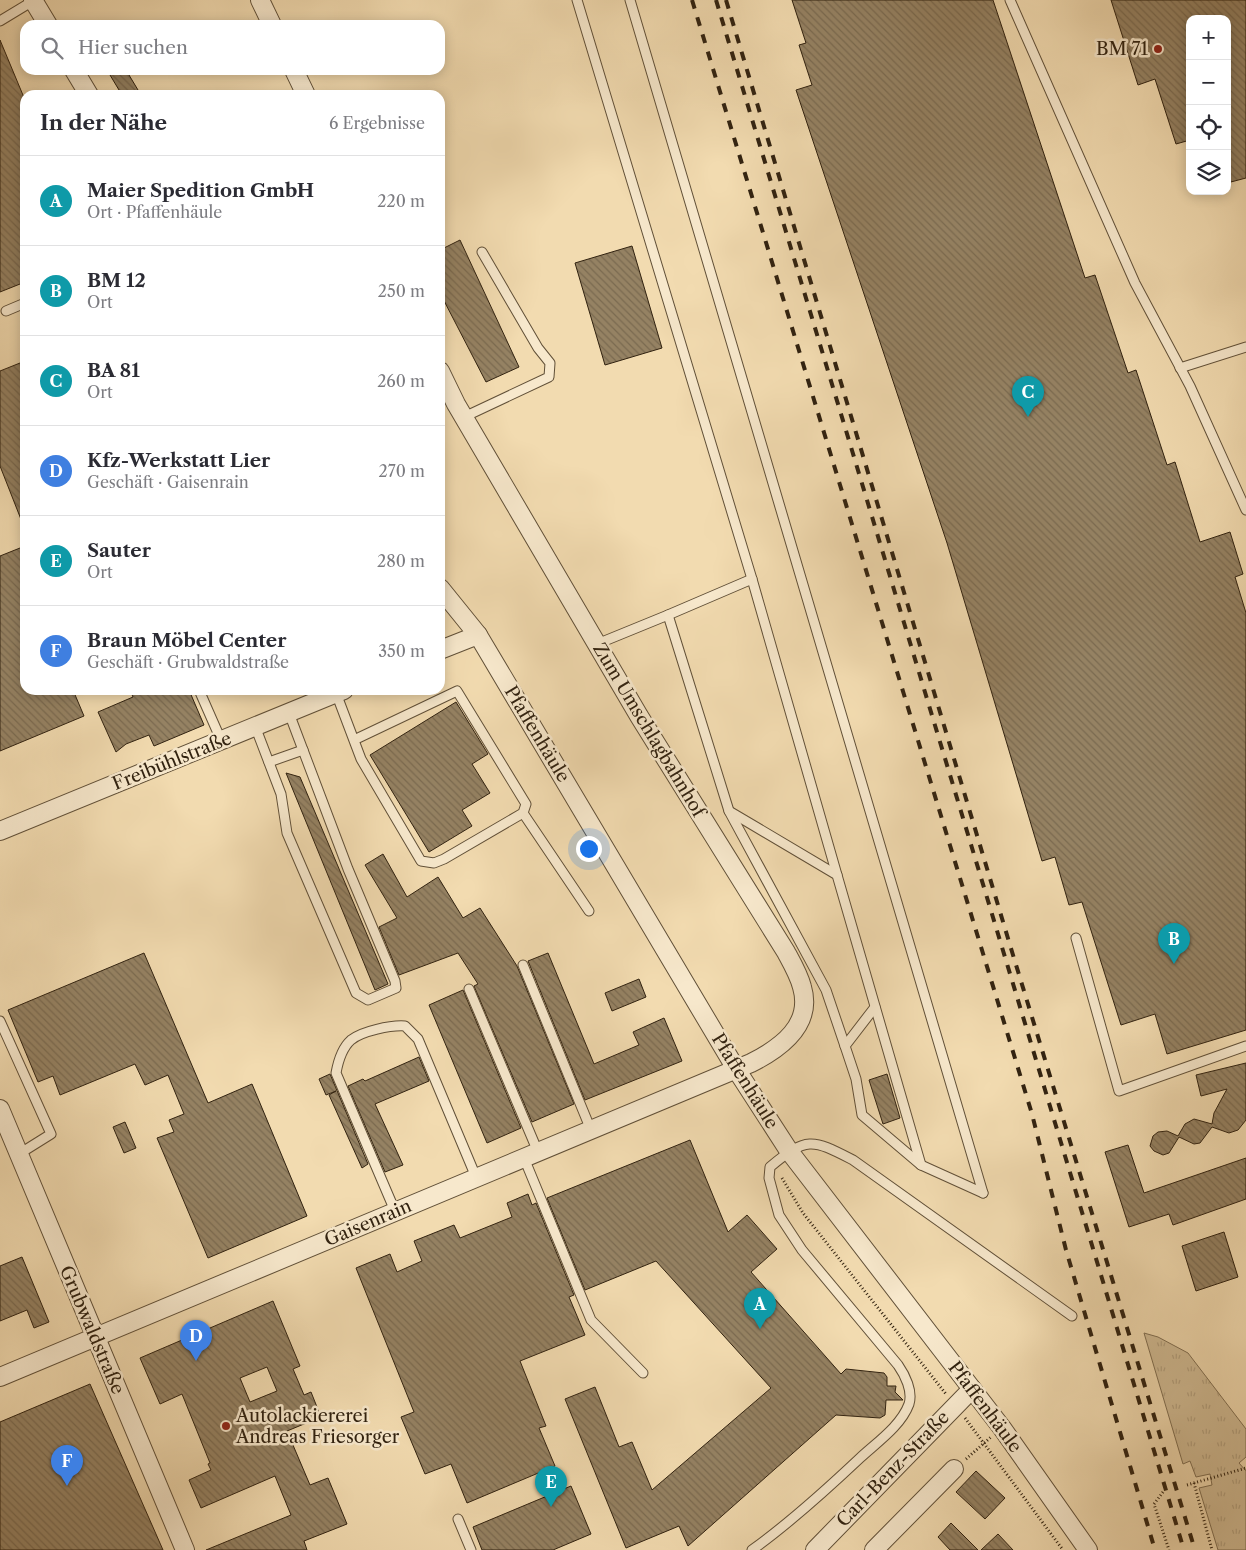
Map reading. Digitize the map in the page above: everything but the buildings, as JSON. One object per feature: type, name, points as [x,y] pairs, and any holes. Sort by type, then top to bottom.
[{"type":"street","points":[[33,0],[45,20]]},
{"type":"street","points":[[260,0],[270,20]]},
{"type":"street","points":[[77,75],[86,90]]},
{"type":"street","points":[[296,75],[304,90]]},
{"type":"street","name":"Zum Umschlagbahnhof","points":[[445,381],[464,417],[596,644],[786,952],[802,988],[804,1011],[790,1038],[776,1051],[736,1069]]},
{"type":"street","name":"Pfaffenhäule","points":[[445,594],[478,635],[736,1069],[789,1151],[1002,1428],[1088,1550]]},
{"type":"street","points":[[445,648],[478,635]]},
{"type":"street","name":"Freibühlstraße","points":[[0,831],[333,695]]},
{"type":"street","name":"Gaisenrain","points":[[0,1377],[736,1069]]},
{"type":"street","name":"Grubwaldstraße","points":[[0,1109],[6,1138],[19,1154],[185,1550]]},
{"type":"street","name":"Carl-Benz-Straße","points":[[815,1550],[972,1389]]},
{"type":"street","points":[[874,1550],[954,1470]]},
{"type":"lane","points":[[0,22],[33,0]]},
{"type":"lane","points":[[577,0],[752,579],[921,1165]]},
{"type":"lane","points":[[630,0],[983,1193],[921,1165],[862,1115],[856,1079],[826,990],[729,811],[668,615]]},
{"type":"lane","points":[[1010,0],[1135,283],[1180,368],[1246,510]]},
{"type":"lane","points":[[464,417],[549,377],[550,363],[538,348],[482,252]]},
{"type":"lane","points":[[6,311],[20,305]]},
{"type":"lane","points":[[1180,368],[1246,347]]},
{"type":"lane","points":[[596,644],[752,579]]},
{"type":"lane","points":[[354,740],[457,691],[526,804],[524,813],[589,911]]},
{"type":"lane","points":[[201,695],[222,740]]},
{"type":"lane","points":[[341,695],[361,759],[421,861],[434,863],[444,859],[524,813]]},
{"type":"lane","points":[[255,726],[284,804],[287,833],[333,941],[356,993],[363,999],[372,1000],[394,990],[396,985],[348,869],[289,713]]},
{"type":"lane","points":[[269,762],[303,750]]},
{"type":"lane","points":[[729,811],[837,875]]},
{"type":"lane","points":[[1076,938],[1119,1090],[1246,1046]]},
{"type":"lane","points":[[523,965],[591,1130]]},
{"type":"lane","points":[[469,989],[591,1320],[611,1343],[642,1373]]},
{"type":"lane","points":[[845,1046],[875,1007]]},
{"type":"lane","points":[[0,1021],[50,1134],[19,1154]]},
{"type":"lane","points":[[395,1211],[336,1073],[339,1059],[351,1040],[390,1025],[405,1026],[418,1039],[476,1177]]},
{"type":"lane","points":[[752,1550],[792,1522],[883,1437],[904,1414],[910,1402],[906,1376],[802,1250],[779,1215],[769,1178],[770,1166],[789,1151],[805,1143],[823,1145],[853,1160],[1072,1316]]},
{"type":"lane","points":[[458,1519],[471,1550]]},
{"type":"path","points":[[774,1163],[804,1213],[984,1443],[1063,1550]]},
{"type":"path","points":[[954,1470],[1002,1428]]},
{"type":"path","points":[[1187,1485],[1246,1468]]},
{"type":"path","points":[[1194,1483],[1212,1550]]},
{"type":"path","points":[[1163,1492],[1154,1504],[1169,1550]]},
{"type":"green space","points":[[1144,1333],[1158,1337],[1188,1353],[1246,1429],[1246,1457],[1239,1463],[1246,1471],[1246,1550],[1218,1550],[1199,1488],[1212,1485],[1210,1474],[1196,1477],[1190,1461],[1183,1464]]},
{"type":"railway","points":[[692,0],[1032,1114],[1066,1250],[1155,1550]]},
{"type":"railway","points":[[716,0],[1184,1550]]},
{"type":"railway","points":[[726,0],[1013,955],[1195,1550]]},
{"type":"place","name":"BM 71","points":[[1158,49]]},
{"type":"place","name":"BA 81","points":[[1028,417]]},
{"type":"place","name":"BM 12","points":[[1174,964]]},
{"type":"place","name":"Maier Spedition GmbH","points":[[760,1329]]},
{"type":"place","name":"Kfz-Werkstatt Lier","points":[[196,1361]]},
{"type":"place","name":"Autolackiererei Andreas Friesorger","points":[[226,1426]]},
{"type":"place","name":"Braun Möbel Center","points":[[67,1486]]},
{"type":"place","name":"Sauter","points":[[551,1507]]}]
